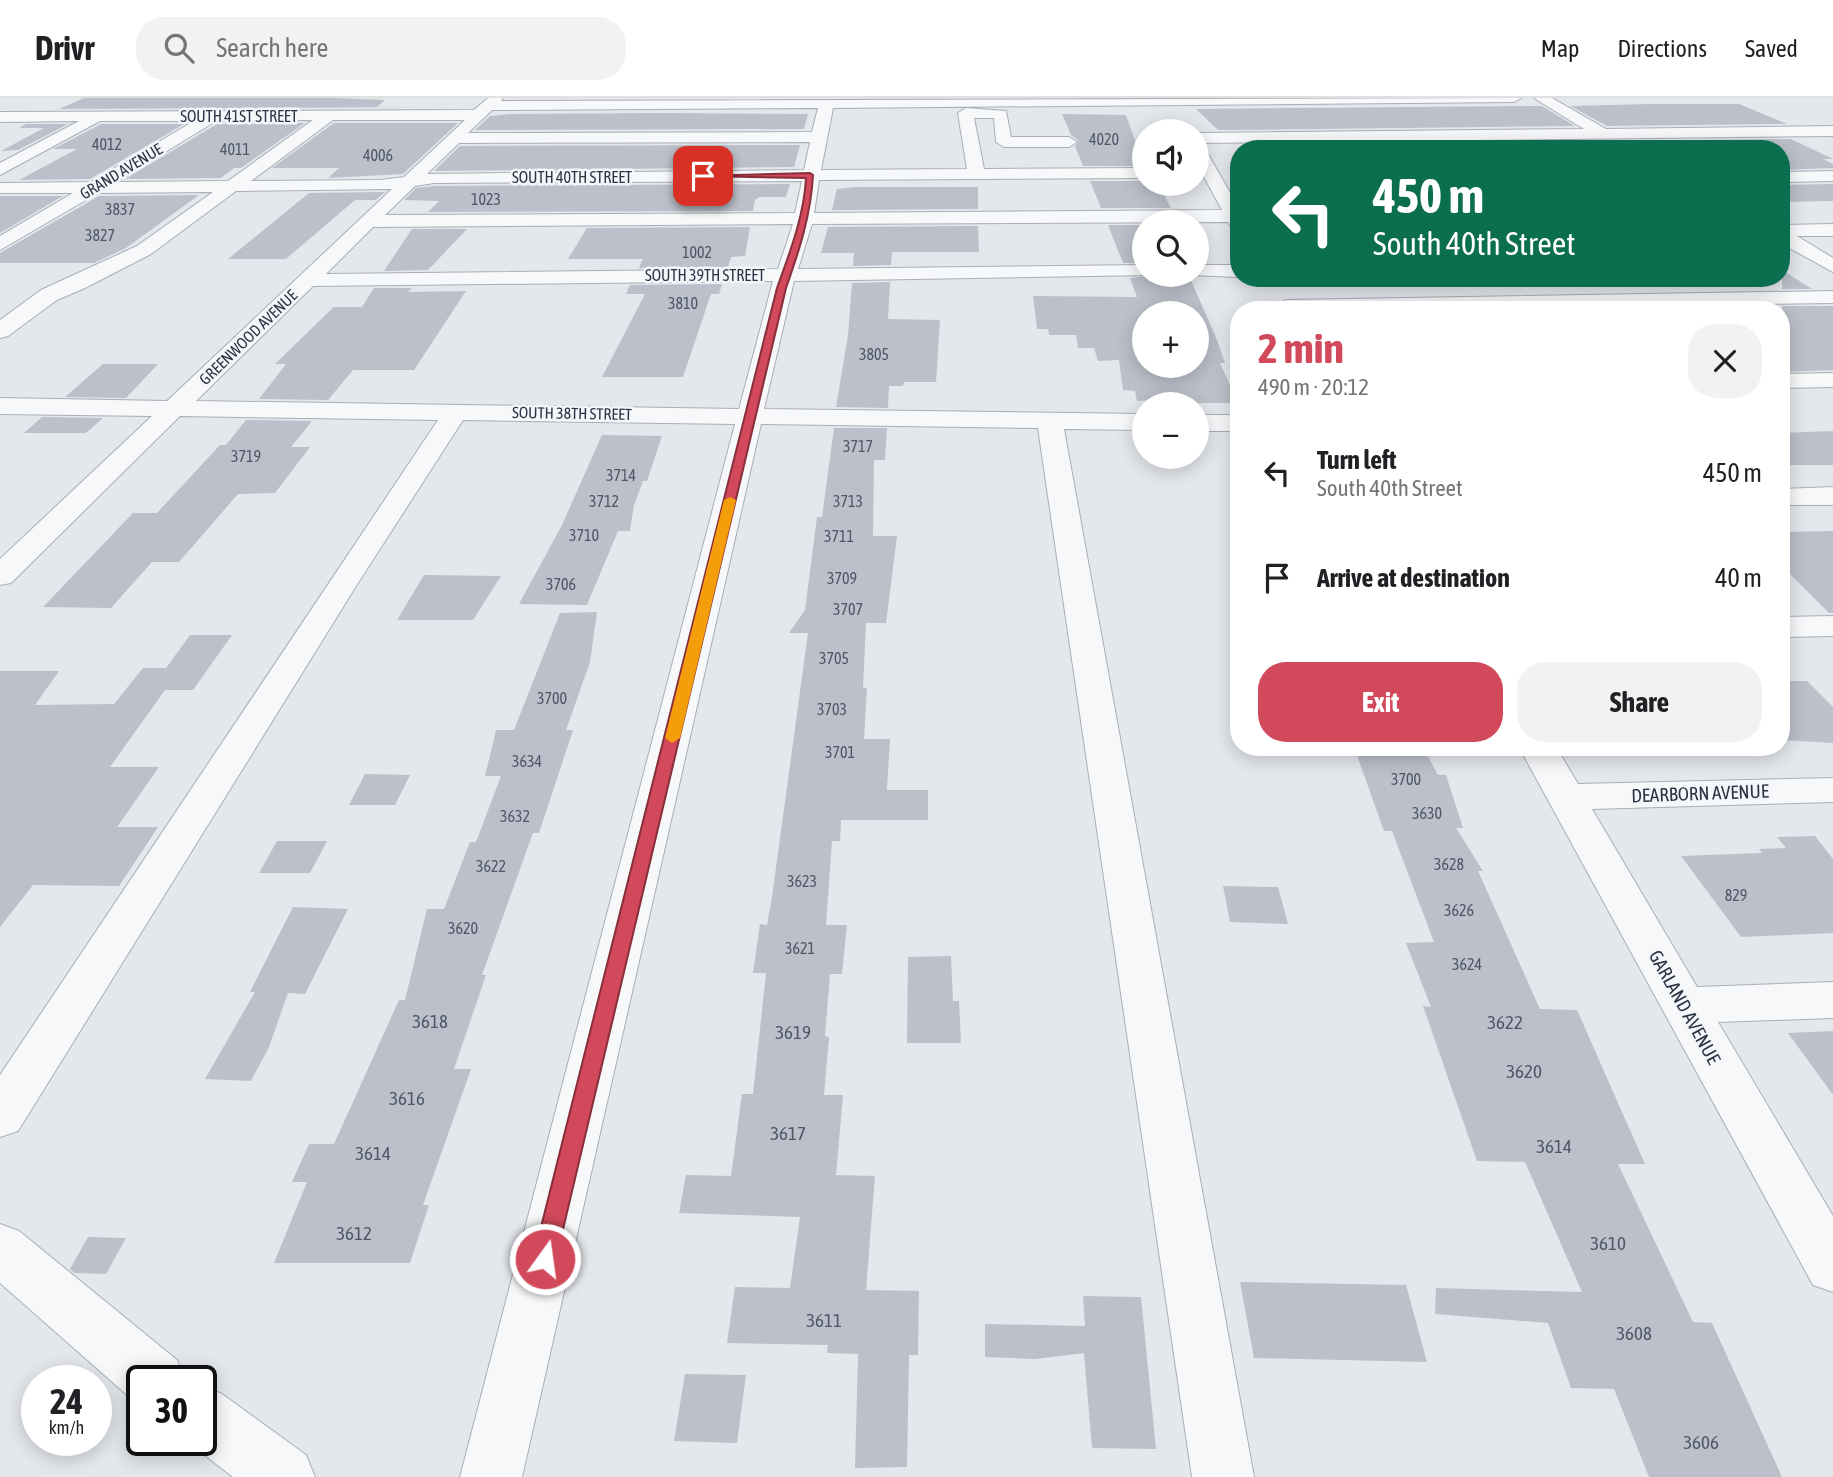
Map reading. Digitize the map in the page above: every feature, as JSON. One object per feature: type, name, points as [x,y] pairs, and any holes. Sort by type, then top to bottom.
[{"type":"street","name":"GRAND AVENUE","points":[[0,244],[242,98]]},
{"type":"street","points":[[0,331],[50,295],[144,250],[230,186],[336,116],[369,98]]},
{"type":"street","name":"SOUTH 41ST STREET","points":[[0,117],[336,116],[488,106],[827,113],[1169,100],[1514,98]]},
{"type":"street","points":[[1541,98],[1615,140]]},
{"type":"street","points":[[1169,100],[1180,119]]},
{"type":"street","points":[[0,111],[18,102]]},
{"type":"street","name":"GREENWOOD AVENUE","points":[[0,576],[488,106]]},
{"type":"street","points":[[455,138],[827,113],[810,175],[804,218],[786,274],[491,1477]]},
{"type":"street","points":[[976,174],[966,113],[1000,114],[1004,142],[1069,142]]},
{"type":"street","points":[[0,170],[99,117]]},
{"type":"street","points":[[1209,138],[1833,131]]},
{"type":"street","name":"SOUTH 40TH STREET","points":[[0,188],[380,185],[434,178],[1132,173]]},
{"type":"street","points":[[1209,173],[1230,175]]},
{"type":"street","points":[[1790,177],[1833,176]]},
{"type":"street","points":[[1209,180],[1230,210]]},
{"type":"street","points":[[369,221],[804,218],[1230,220]]},
{"type":"street","points":[[1790,233],[1833,230]]},
{"type":"street","points":[[1790,238],[1833,266]]},
{"type":"street","name":"SOUTH 39TH STREET","points":[[307,280],[1132,271]]},
{"type":"street","points":[[1209,271],[1230,271]]},
{"type":"street","points":[[1283,301],[1833,297]]},
{"type":"street","points":[[1790,381],[1833,380]]},
{"type":"street","name":"SOUTH 38TH STREET","points":[[0,406],[176,406],[1132,422]]},
{"type":"street","points":[[0,1116],[342,583],[456,412]]},
{"type":"street","points":[[1050,420],[1223,1477]]},
{"type":"street","points":[[1209,422],[1230,423]]},
{"type":"street","points":[[1790,497],[1833,496]]},
{"type":"street","points":[[1790,627],[1833,626]]},
{"type":"street","name":"GARLAND AVENUE","points":[[1542,756],[1833,1267]]},
{"type":"street","name":"DEARBORN AVENUE","points":[[1567,797],[1833,790]]},
{"type":"street","points":[[1684,1005],[1833,1000]]},
{"type":"street","points":[[0,1249],[137,1365]]},
{"type":"street","points":[[217,1427],[284,1477]]},
{"type":"building","points":[[84,98],[334,98],[385,100],[377,107],[425,107],[59,109]]},
{"type":"building","points":[[1739,104],[1787,124],[1607,126],[1570,106]]},
{"type":"building","points":[[1542,106],[1575,126],[1218,130],[1196,109]]},
{"type":"building","points":[[808,114],[804,129],[475,130],[490,116]]},
{"type":"building","points":[[1062,114],[1126,115],[1132,132],[1132,166],[1083,166],[1075,146],[1079,141],[1071,135]]},
{"type":"building","points":[[305,123],[241,168],[234,168],[221,178],[125,179],[217,124]]},
{"type":"building","points":[[334,123],[458,123],[403,174],[328,178],[339,168],[272,168]]},
{"type":"building","points":[[26,124],[68,124],[18,150],[1,151],[44,128],[19,128]]},
{"type":"building","points":[[101,124],[184,124],[90,179],[19,180],[77,149],[53,149]]},
{"type":"building","points":[[1791,139],[1833,159],[1823,159],[1833,164],[1833,168],[1790,170],[1790,140],[1702,140]]},
{"type":"building","points":[[800,145],[794,167],[434,171],[460,146]]},
{"type":"building","points":[[1090,181],[1132,181],[1132,196],[1164,196],[1171,208],[1101,208]]},
{"type":"building","points":[[790,184],[786,197],[759,197],[755,200],[753,211],[428,212],[439,201],[404,200],[416,188],[434,186]]},
{"type":"building","points":[[1833,184],[1833,201],[1790,202],[1790,185]]},
{"type":"building","points":[[978,187],[978,209],[832,210],[837,189]]},
{"type":"building","points":[[385,192],[376,200],[355,200],[286,259],[228,259],[309,193]]},
{"type":"building","points":[[199,195],[126,248],[94,263],[0,263],[0,253],[99,196]]},
{"type":"building","points":[[0,196],[63,196],[0,233]]},
{"type":"building","points":[[1108,225],[1132,225],[1132,263],[1123,263]]},
{"type":"building","points":[[978,226],[979,252],[892,252],[891,265],[853,266],[854,253],[821,253],[828,227]]},
{"type":"building","points":[[750,227],[745,256],[731,257],[728,267],[639,268],[643,259],[568,259],[587,228]]},
{"type":"building","points":[[412,229],[467,229],[428,270],[384,271]]},
{"type":"building","points":[[1790,275],[1812,289],[1782,289],[1790,287]]},
{"type":"building","points":[[890,282],[888,319],[940,320],[936,382],[904,382],[903,386],[889,386],[888,408],[836,407],[848,335],[852,283]]},
{"type":"building","points":[[722,284],[719,294],[711,294],[683,377],[602,377],[645,294],[626,294],[630,285]]},
{"type":"building","points":[[1133,287],[1194,287],[1200,301],[1132,301],[1132,378],[1209,378],[1209,322],[1225,363],[1220,363],[1230,385],[1230,403],[1209,403],[1209,392],[1123,390],[1119,360],[1098,361],[1094,348],[1078,348],[1076,335],[1049,335],[1048,329],[1037,329],[1033,296],[1137,297]]},
{"type":"building","points":[[374,288],[412,288],[408,292],[466,291],[414,370],[353,370],[328,400],[259,399],[286,364],[275,364],[312,328],[334,307],[362,307]]},
{"type":"building","points":[[1790,306],[1833,306],[1833,370],[1790,372]]},
{"type":"building","points":[[103,364],[158,364],[126,398],[65,397]]},
{"type":"building","points":[[42,417],[103,418],[86,433],[24,433]]},
{"type":"building","points":[[246,420],[312,421],[291,447],[310,447],[275,493],[238,494],[179,562],[152,562],[111,608],[43,607],[133,513],[157,513],[220,445],[226,445]]},
{"type":"building","points":[[834,428],[887,428],[885,460],[874,460],[873,536],[897,536],[886,623],[866,623],[863,688],[867,688],[864,739],[890,739],[887,790],[928,790],[928,820],[841,820],[840,841],[832,841],[826,925],[847,925],[842,974],[830,974],[825,1036],[829,1037],[824,1095],[843,1095],[836,1175],[875,1176],[866,1290],[919,1291],[918,1355],[909,1355],[907,1467],[855,1468],[858,1354],[827,1353],[828,1345],[727,1343],[735,1287],[790,1288],[800,1217],[679,1213],[686,1175],[731,1176],[742,1094],[753,1094],[766,973],[753,973],[760,924],[767,925],[772,897],[808,633],[789,633],[805,610],[817,517],[822,517]]},
{"type":"building","points":[[1833,431],[1833,465],[1790,465],[1790,433]]},
{"type":"building","points":[[602,435],[662,436],[647,481],[643,481],[634,505],[630,531],[618,531],[587,605],[519,604],[562,525]]},
{"type":"building","points":[[1833,531],[1833,613],[1829,613],[1790,574],[1790,532]]},
{"type":"building","points":[[424,575],[501,576],[473,620],[397,620]]},
{"type":"building","points":[[597,612],[590,662],[566,730],[573,730],[539,833],[533,833],[482,975],[486,975],[454,1069],[471,1069],[423,1205],[429,1205],[410,1263],[274,1263],[307,1182],[292,1182],[309,1144],[334,1144],[399,1000],[405,1000],[427,909],[444,909],[470,842],[476,842],[501,776],[485,776],[496,730],[514,730],[560,613]]},
{"type":"building","points":[[190,635],[232,635],[193,690],[165,690],[110,767],[159,767],[117,827],[158,827],[119,886],[33,885],[0,927],[0,671],[59,671],[35,705],[114,704],[143,668],[166,668]]},
{"type":"building","points":[[1790,681],[1807,681],[1833,707],[1833,743],[1790,740]]},
{"type":"building","points":[[1357,756],[1428,756],[1438,775],[1446,775],[1463,828],[1456,828],[1483,871],[1478,871],[1540,1009],[1577,1010],[1645,1164],[1618,1164],[1693,1322],[1712,1323],[1782,1477],[1649,1477],[1614,1389],[1571,1388],[1548,1323],[1435,1314],[1436,1288],[1582,1292],[1525,1162],[1477,1161],[1423,1006],[1431,1007],[1406,943],[1434,942],[1392,831],[1384,831]]},
{"type":"building","points":[[365,774],[410,775],[395,805],[349,805]]},
{"type":"building","points":[[1815,836],[1833,859],[1833,933],[1741,937],[1681,856],[1762,853],[1759,849],[1786,848],[1777,837]]},
{"type":"building","points":[[277,841],[327,841],[310,873],[259,873]]},
{"type":"building","points":[[1223,886],[1278,887],[1288,924],[1230,922]]},
{"type":"building","points":[[293,907],[348,909],[305,994],[288,993],[269,1047],[251,1081],[205,1079],[255,992],[250,992]]},
{"type":"building","points":[[951,956],[953,1001],[959,1001],[961,1043],[907,1043],[908,957]]},
{"type":"building","points":[[1833,1031],[1833,1095],[1788,1033]]},
{"type":"building","points":[[88,1237],[126,1238],[106,1274],[75,1273],[70,1269]]},
{"type":"building","points":[[1240,1282],[1406,1285],[1427,1362],[1254,1358]]},
{"type":"building","points":[[1083,1296],[1141,1297],[1156,1449],[1092,1448],[1084,1353],[1035,1359],[985,1357],[985,1324],[1085,1326]]},
{"type":"building","points":[[685,1374],[746,1375],[737,1443],[674,1441]]},
{"type":"slow traffic","points":[[672,738],[730,500]]},
{"type":"route","points":[[545,1259],[781,288],[800,236],[809,196],[810,175],[703,176]]}]
